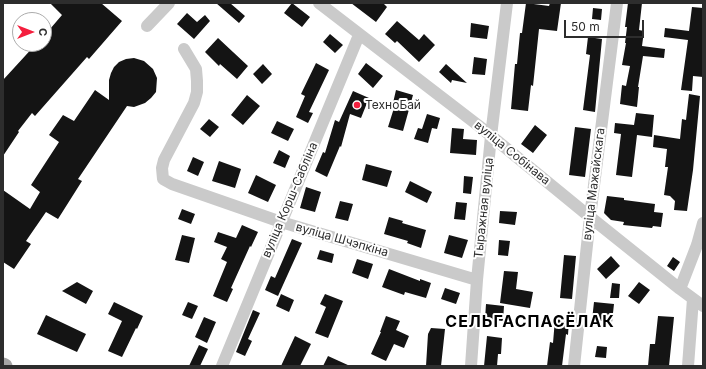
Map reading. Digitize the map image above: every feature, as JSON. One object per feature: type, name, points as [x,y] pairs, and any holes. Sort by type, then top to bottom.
[{"type":"street","points":[[147,26],[170,3]]},
{"type":"street","name":"вуліца Собінава","points":[[319,3],[492,136],[680,290],[698,303]]},
{"type":"street","name":"Тыражная вуліца","points":[[471,366],[477,280],[507,3]]},
{"type":"street","name":"вуліца Мажайскага","points":[[574,366],[590,217],[617,3]]},
{"type":"street","name":"вуліца Корш-Сабліна","points":[[222,366],[359,34]]},
{"type":"street","name":"вуліца Шчэпкіна","points":[[184,49],[196,69],[198,81],[197,92],[194,103],[164,160],[162,168],[163,179],[172,184],[281,222],[477,280]]},
{"type":"street","points":[[680,290],[697,245],[703,223]]},
{"type":"street","points":[[688,366],[698,303]]},
{"type":"building","points":[[50,3],[101,3],[122,21],[89,59],[87,57],[35,116],[32,113],[18,131],[19,132],[3,156],[3,80],[29,52],[52,52],[52,27],[62,15]]},
{"type":"building","points":[[216,3],[230,3],[245,16],[239,23]]},
{"type":"building","points":[[292,3],[310,17],[302,27],[284,13]]},
{"type":"building","points":[[351,3],[383,3],[387,7],[376,22]]},
{"type":"building","points":[[526,3],[549,6],[550,3],[561,3],[557,31],[539,29],[533,86],[531,85],[528,111],[511,109],[515,64],[517,64],[520,33],[522,33]]},
{"type":"building","points":[[628,3],[642,3],[639,30],[644,31],[642,46],[665,49],[664,58],[643,56],[638,87],[637,107],[620,104],[622,85],[626,86],[630,66],[622,65],[626,43],[627,27],[625,27]]},
{"type":"building","points":[[692,7],[703,8],[703,77],[693,76],[692,91],[681,90],[688,40],[664,37],[665,28],[689,31]]},
{"type":"building","points":[[593,8],[602,9],[601,20],[592,19]]},
{"type":"building","points":[[187,13],[197,22],[205,15],[210,21],[194,39],[177,24]]},
{"type":"building","points":[[397,21],[419,40],[424,34],[435,45],[419,62],[397,41],[395,43],[385,34]]},
{"type":"building","points":[[471,23],[489,26],[487,39],[470,37]]},
{"type":"building","points":[[330,34],[343,45],[335,53],[323,42]]},
{"type":"building","points":[[588,37],[602,39],[595,112],[583,110],[590,55],[586,54]]},
{"type":"building","points":[[218,38],[248,66],[237,79],[220,64],[219,66],[205,52]]},
{"type":"building","points":[[474,57],[487,59],[485,75],[472,74]]},
{"type":"building","points":[[134,58],[144,61],[153,69],[157,78],[156,92],[145,103],[134,107],[127,106],[78,179],[82,181],[58,219],[46,212],[26,241],[31,244],[14,269],[3,262],[3,190],[30,209],[40,192],[31,185],[59,142],[49,135],[63,115],[74,121],[95,90],[109,100],[109,80],[114,67],[119,62]]},
{"type":"building","points":[[316,63],[329,70],[309,112],[313,113],[308,123],[296,117],[305,96],[301,94]]},
{"type":"building","points":[[366,63],[383,76],[373,88],[358,74]]},
{"type":"building","points":[[263,64],[272,74],[262,84],[253,74]]},
{"type":"building","points":[[446,64],[467,83],[452,80],[451,83],[439,72]]},
{"type":"building","points":[[396,90],[413,95],[403,131],[388,127],[394,108],[398,110],[400,108],[393,103]]},
{"type":"building","points":[[353,91],[369,98],[361,118],[350,114],[341,147],[340,146],[327,177],[315,171],[323,152],[325,153],[335,120],[339,122]]},
{"type":"building","points":[[689,94],[700,96],[693,170],[687,211],[674,210],[675,201],[670,196],[664,195],[668,167],[665,167],[667,149],[653,147],[654,135],[680,139],[682,119],[686,120]]},
{"type":"building","points":[[247,95],[260,106],[243,125],[231,115]]},
{"type":"building","points":[[636,113],[654,115],[652,137],[637,135],[632,177],[616,175],[621,134],[614,133],[615,123],[634,125]]},
{"type":"building","points":[[427,114],[440,118],[437,129],[432,128],[428,143],[414,139],[418,128],[422,129]]},
{"type":"building","points":[[209,119],[219,127],[210,137],[200,129]]},
{"type":"building","points":[[277,121],[294,129],[288,141],[271,133]]},
{"type":"building","points":[[535,125],[547,135],[533,153],[521,144]]},
{"type":"building","points":[[575,127],[591,129],[585,177],[569,175]]},
{"type":"building","points":[[452,128],[464,129],[463,139],[477,140],[476,155],[450,153]]},
{"type":"building","points":[[279,150],[290,156],[285,168],[273,163]]},
{"type":"building","points":[[193,157],[204,162],[198,176],[187,171]]},
{"type":"building","points":[[219,161],[241,169],[235,188],[212,181]]},
{"type":"building","points":[[366,164],[392,171],[387,187],[362,180]]},
{"type":"building","points":[[256,175],[276,185],[268,202],[248,193]]},
{"type":"building","points":[[464,176],[473,177],[471,194],[463,193]]},
{"type":"building","points":[[410,181],[432,192],[427,203],[405,192]]},
{"type":"building","points":[[306,187],[321,192],[315,212],[300,208]]},
{"type":"building","points":[[607,196],[655,204],[654,212],[663,213],[661,227],[653,226],[652,228],[623,225],[624,222],[611,220],[604,213]]},
{"type":"building","points":[[340,201],[353,204],[348,221],[335,218]]},
{"type":"building","points":[[456,202],[467,203],[465,220],[454,219]]},
{"type":"building","points":[[182,209],[195,214],[191,224],[178,219]]},
{"type":"building","points":[[500,211],[517,212],[515,225],[499,223]]},
{"type":"building","points":[[389,217],[403,221],[402,223],[426,230],[421,248],[407,243],[408,241],[384,234]]},
{"type":"building","points":[[242,225],[258,232],[231,288],[233,289],[227,302],[213,296],[227,262],[221,259],[227,247],[214,242],[218,232],[236,238]]},
{"type":"building","points":[[182,235],[195,238],[189,263],[175,260]]},
{"type":"building","points":[[449,235],[468,240],[462,258],[444,253]]},
{"type":"building","points":[[292,239],[302,243],[278,296],[265,290],[271,276],[275,278]]},
{"type":"building","points":[[499,240],[510,241],[508,256],[498,255]]},
{"type":"building","points":[[320,250],[334,254],[332,263],[317,259]]},
{"type":"building","points":[[564,255],[576,256],[572,299],[560,298]]},
{"type":"building","points":[[611,256],[620,266],[606,279],[597,269]]},
{"type":"building","points":[[673,257],[680,262],[674,271],[667,266]]},
{"type":"building","points":[[357,259],[373,264],[368,279],[352,273]]},
{"type":"building","points":[[389,269],[420,281],[420,279],[431,283],[426,298],[405,292],[404,295],[382,287]]},
{"type":"building","points":[[504,271],[518,272],[516,289],[533,292],[530,308],[500,303]]},
{"type":"building","points":[[77,282],[93,291],[86,304],[62,291]]},
{"type":"building","points":[[639,282],[650,290],[639,304],[628,296]]},
{"type":"building","points":[[612,283],[620,284],[619,298],[610,298]]},
{"type":"building","points":[[445,288],[460,293],[456,304],[441,299]]},
{"type":"building","points":[[281,294],[294,300],[289,312],[276,306]]},
{"type":"building","points":[[325,294],[343,301],[328,338],[315,333],[326,307],[320,304]]},
{"type":"building","points":[[114,302],[143,316],[122,357],[108,351],[122,321],[108,314]]},
{"type":"building","points":[[188,302],[198,306],[192,319],[182,315]]},
{"type":"building","points":[[594,302],[614,304],[612,322],[592,320]]},
{"type":"building","points":[[486,304],[504,306],[503,321],[485,319]]},
{"type":"building","points":[[253,310],[260,313],[248,339],[252,341],[245,356],[236,352]]},
{"type":"building","points":[[46,315],[86,334],[77,352],[37,334]]},
{"type":"building","points":[[386,316],[400,321],[396,330],[409,336],[404,348],[394,344],[386,361],[371,354],[381,332]]},
{"type":"building","points":[[658,316],[674,317],[669,366],[648,366],[650,344],[655,344]]},
{"type":"building","points":[[204,317],[216,322],[207,343],[195,337]]},
{"type":"building","points":[[555,319],[569,320],[568,335],[566,334],[562,366],[547,366],[550,342],[553,343]]},
{"type":"building","points":[[431,328],[445,329],[441,366],[426,366],[428,334]]},
{"type":"building","points":[[295,336],[311,344],[300,366],[281,366]]},
{"type":"building","points":[[487,336],[502,338],[501,354],[498,354],[497,366],[484,366]]},
{"type":"building","points":[[199,345],[208,349],[200,366],[189,366]]},
{"type":"building","points":[[597,346],[607,347],[606,358],[595,357]]},
{"type":"building","points":[[328,356],[350,366],[323,366]]},
{"type":"place","name":"ТехноБай","points":[[357,105]]},
{"type":"district","name":"СЕЛЬГАСПАСЁЛАК","points":[[530,322]]}]
